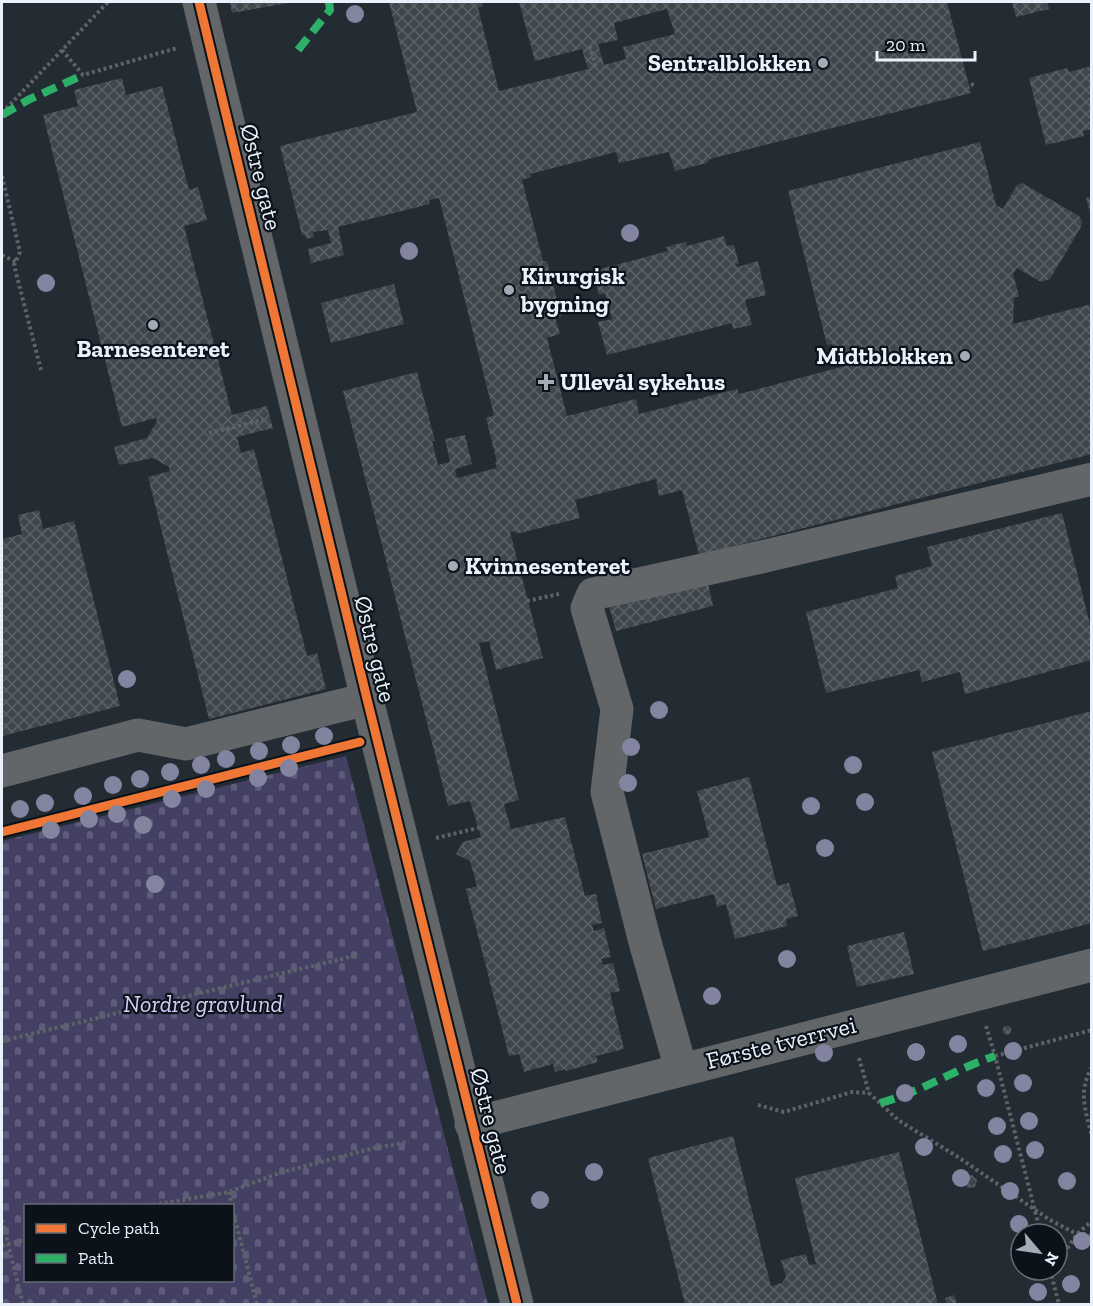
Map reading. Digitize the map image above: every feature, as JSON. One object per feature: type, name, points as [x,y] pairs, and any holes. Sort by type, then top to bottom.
[{"type":"street","name":"Østre gate","points":[[199,2],[367,699],[517,1305]]},
{"type":"street","points":[[681,1069],[645,942],[607,792],[617,709],[587,608],[593,594],[1092,479]]},
{"type":"street","points":[[2,771],[138,735],[186,744],[367,699]]},
{"type":"street","name":"Første tverrvei","points":[[471,1124],[1092,965]]},
{"type":"path","points":[[2,113],[108,2]]},
{"type":"path","points":[[62,50],[83,75],[180,46]]},
{"type":"path","points":[[590,46],[596,67]]},
{"type":"path","points":[[2,176],[20,252],[14,265],[41,370]]},
{"type":"path","points":[[2,255],[15,262]]},
{"type":"path","points":[[209,433],[270,418]]},
{"type":"path","points":[[527,601],[560,593]]},
{"type":"path","points":[[435,838],[478,828]]},
{"type":"path","points":[[2,1041],[358,955]]},
{"type":"path","points":[[984,1020],[1038,1222]]},
{"type":"path","points":[[995,1056],[1092,1030]]},
{"type":"path","points":[[857,1052],[869,1093],[898,1120],[1050,1220],[1078,1233],[1092,1236]]},
{"type":"path","points":[[1092,1067],[1084,1080],[1083,1102],[1092,1136]]},
{"type":"path","points":[[758,1105],[784,1112],[852,1092],[869,1093]]},
{"type":"path","points":[[159,1204],[229,1192],[279,1173],[374,1148],[409,1142]]},
{"type":"path","points":[[229,1192],[231,1204]]},
{"type":"path","points":[[234,1215],[257,1305]]},
{"type":"path","points":[[2,1220],[23,1305]]},
{"type":"path","points":[[1069,1246],[1078,1233],[1092,1221]]},
{"type":"path","points":[[2,1246],[24,1240]]},
{"type":"path","points":[[1054,1282],[1059,1305]]},
{"type":"green space","name":"Nordre gravlund","points":[[346,756],[488,1304],[2,1304],[2,841]]},
{"type":"building","points":[[230,2],[288,2],[288,3],[232,13]]},
{"type":"building","points":[[389,2],[482,2],[483,6],[478,8],[499,91],[588,69],[582,49],[535,61],[519,2],[947,2],[971,93],[710,159],[707,163],[675,171],[669,152],[619,163],[616,152],[530,174],[531,177],[522,180],[543,261],[547,261],[561,316],[555,317],[560,334],[547,338],[567,416],[636,399],[639,414],[737,389],[739,394],[845,366],[832,344],[827,345],[788,191],[980,142],[996,205],[1003,209],[1017,185],[1022,183],[1079,216],[1082,221],[1081,227],[1050,279],[1041,282],[1017,268],[1013,274],[1019,296],[1014,298],[1013,324],[1092,304],[1092,454],[699,555],[682,490],[659,496],[656,479],[575,500],[580,518],[516,534],[515,531],[510,532],[543,658],[496,670],[489,641],[479,643],[519,800],[504,804],[511,829],[565,817],[585,896],[596,894],[602,923],[592,925],[594,931],[604,928],[611,957],[601,959],[603,965],[613,963],[620,991],[610,993],[624,1049],[596,1056],[598,1062],[566,1071],[565,1069],[555,1072],[553,1064],[524,1072],[519,1054],[509,1056],[466,889],[477,886],[470,861],[456,854],[463,842],[481,837],[470,801],[448,806],[343,391],[417,372],[435,441],[432,441],[438,465],[450,462],[445,439],[465,435],[472,464],[455,469],[457,478],[497,468],[486,418],[494,415],[439,198],[429,200],[430,204],[338,227],[344,255],[311,263],[308,249],[331,243],[328,230],[313,232],[314,237],[306,239],[305,234],[302,235],[280,146],[417,112]],"holes":[[[667,9],[675,34],[623,47],[626,59],[604,65],[598,44],[618,40],[614,23]]]},
{"type":"building","points":[[1012,2],[1047,2],[1049,9],[1016,17]]},
{"type":"building","points":[[1092,66],[1092,129],[1083,131],[1084,136],[1046,145],[1029,78],[1067,68],[1069,72]]},
{"type":"building","name":"Barnesenteret","points":[[122,78],[126,95],[162,86],[189,190],[198,187],[207,220],[184,226],[232,415],[267,406],[273,428],[237,437],[241,453],[254,449],[307,656],[317,653],[326,689],[209,719],[148,477],[170,471],[169,467],[153,458],[119,465],[114,447],[147,438],[157,421],[156,418],[122,427],[43,115],[78,106],[74,90]]},
{"type":"building","points":[[1092,197],[1092,216],[1091,216],[1086,198]]},
{"type":"building","points":[[724,236],[727,246],[734,245],[739,264],[736,264],[737,267],[758,261],[766,295],[745,300],[752,325],[733,329],[732,323],[607,355],[598,322],[612,319],[605,293],[599,295],[593,271],[668,251],[666,247],[686,242],[687,246]]},
{"type":"building","points":[[394,284],[404,324],[331,343],[321,303]]},
{"type":"building","points":[[39,510],[43,529],[74,521],[120,706],[2,736],[2,539],[22,534],[18,515]]},
{"type":"building","points":[[1062,513],[1092,632],[1092,660],[965,694],[960,672],[922,682],[919,670],[826,693],[806,612],[898,588],[895,576],[932,566],[927,547]]},
{"type":"building","points":[[707,578],[713,606],[616,631],[609,606]]},
{"type":"building","points":[[1092,711],[1092,923],[983,951],[932,752]]},
{"type":"building","points":[[749,777],[777,886],[789,883],[798,916],[786,919],[787,926],[735,939],[726,904],[717,907],[714,894],[656,909],[642,854],[709,837],[697,791]]},
{"type":"building","points":[[904,932],[914,974],[857,987],[847,946]]},
{"type":"building","points":[[1007,1025],[1012,1030],[1007,1035],[1002,1030]]},
{"type":"building","points":[[733,1136],[771,1286],[782,1283],[786,1277],[781,1260],[806,1254],[809,1265],[816,1264],[795,1178],[899,1152],[938,1304],[685,1304],[648,1158]]},
{"type":"building","points":[[972,1175],[977,1180],[975,1187],[968,1188],[964,1184],[966,1177]]},
{"type":"building","points":[[954,1295],[957,1304],[947,1304],[945,1298]]},
{"type":"marked path","points":[[298,50],[330,10],[329,2]]},
{"type":"marked path","points":[[2,115],[28,100],[83,75]]},
{"type":"marked path","points":[[880,1103],[910,1093],[995,1056]]},
{"type":"cycle path","points":[[199,2],[367,699],[517,1304]]},
{"type":"cycle path","points":[[2,832],[360,742]]},
{"type":"place","name":"Sentralblokken","points":[[823,63]]},
{"type":"place","name":"Kirurgisk bygning","points":[[509,290]]},
{"type":"place","name":"Barnesenteret","points":[[153,325]]},
{"type":"place","name":"Midtblokken","points":[[965,356]]},
{"type":"place","name":"Ullevål sykehus","points":[[546,382]]},
{"type":"place","name":"Kvinnesenteret","points":[[453,566]]}]
